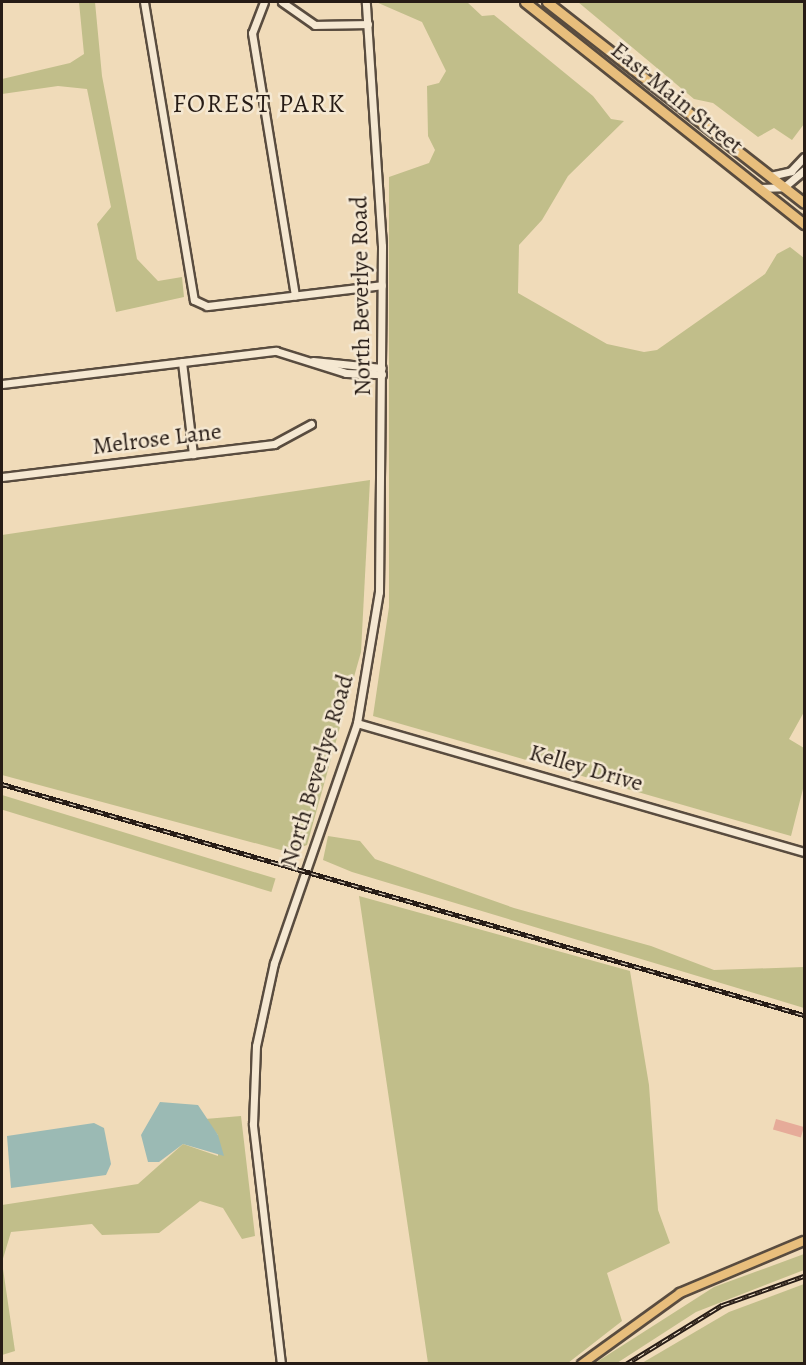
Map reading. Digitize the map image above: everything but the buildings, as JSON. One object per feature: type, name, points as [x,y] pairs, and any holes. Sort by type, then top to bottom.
[{"type":"highway","name":"East Main Street","points":[[525,2],[804,224]]},
{"type":"highway","name":"East Main Street","points":[[546,2],[801,200]]},
{"type":"main road","points":[[582,1364],[680,1293],[804,1241]]},
{"type":"street","points":[[144,2],[192,296],[198,304],[382,285]]},
{"type":"street","points":[[264,2],[252,33],[295,295]]},
{"type":"street","points":[[282,2],[315,25],[368,24]]},
{"type":"street","name":"North Beverlye Road","points":[[281,1364],[254,1124],[256,1047],[272,971],[357,723],[379,592],[382,285],[366,2]]},
{"type":"street","points":[[770,176],[791,171],[804,157]]},
{"type":"street","points":[[759,188],[784,187],[797,179],[804,170]]},
{"type":"street","points":[[797,179],[801,200]]},
{"type":"street","points":[[2,384],[276,351],[314,361],[346,374],[382,371]]},
{"type":"street","points":[[182,362],[193,454]]},
{"type":"street","name":"Melrose Lane","points":[[2,477],[279,443],[311,424]]},
{"type":"street","name":"Kelley Drive","points":[[357,723],[804,852]]},
{"type":"shaded area","points":[[79,2],[95,2],[102,76],[137,259],[158,281],[182,277],[184,297],[116,312],[97,224],[111,207],[87,89],[58,86],[2,94],[2,79],[70,63],[84,54]]},
{"type":"shaded area","points":[[376,2],[467,2],[482,16],[494,15],[593,96],[611,119],[624,121],[568,176],[542,220],[519,245],[518,293],[607,344],[644,352],[657,350],[765,274],[777,254],[790,247],[804,258],[804,712],[789,739],[804,748],[804,785],[791,836],[373,716],[389,607],[389,177],[429,163],[435,150],[428,136],[427,86],[439,83],[446,71],[422,22]]},
{"type":"shaded area","points":[[578,2],[804,2],[804,124],[792,140],[774,128],[758,137],[713,103],[694,99]]},
{"type":"shaded area","points":[[370,480],[361,652],[307,845],[288,852],[2,775],[2,535]]},
{"type":"shaded area","points":[[2,795],[276,879],[271,892],[2,810]]},
{"type":"shaded area","points":[[328,836],[360,841],[375,859],[514,908],[651,946],[714,970],[804,967],[804,1008],[352,872],[323,860]]},
{"type":"shaded area","points":[[359,896],[630,971],[649,1085],[658,1210],[670,1243],[607,1273],[622,1321],[568,1363],[428,1363]]},
{"type":"shaded area","points":[[241,1116],[255,1236],[242,1239],[223,1208],[200,1201],[159,1233],[102,1235],[92,1224],[11,1232],[2,1262],[2,1205],[138,1184],[183,1144],[218,1156],[218,1135],[205,1119]]},
{"type":"shaded area","points":[[804,1254],[804,1270],[696,1312],[617,1363],[595,1363],[714,1287]]},
{"type":"shaded area","points":[[2,1262],[15,1351],[2,1355]]},
{"type":"shaded area","points":[[804,1284],[804,1363],[642,1363],[729,1312]]},
{"type":"water","points":[[160,1102],[198,1105],[218,1135],[224,1156],[183,1144],[159,1162],[148,1162],[141,1135]]},
{"type":"water","points":[[94,1123],[104,1128],[111,1164],[106,1175],[11,1188],[7,1136]]},
{"type":"railway","points":[[2,784],[804,1015]]},
{"type":"railway","points":[[626,1364],[722,1305],[804,1276]]},
{"type":"district","name":"FOREST PARK","points":[[259,104]]}]
